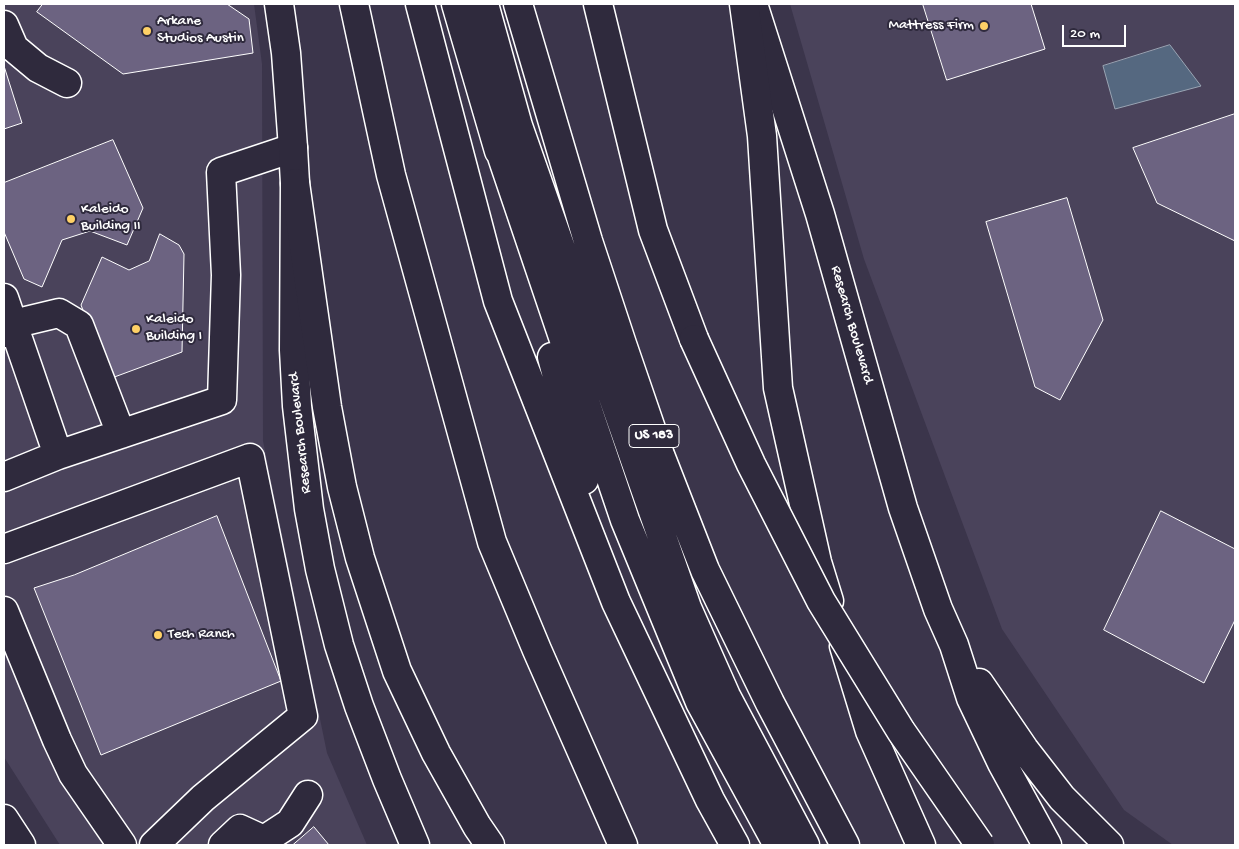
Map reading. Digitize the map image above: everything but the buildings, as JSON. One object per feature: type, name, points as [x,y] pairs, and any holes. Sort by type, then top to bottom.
[{"type":"main road","name":"Research Boulevard","points":[[279,4],[286,53],[295,183],[294,350],[297,406],[309,509],[320,569],[340,645],[359,706],[415,845]]},
{"type":"main road","points":[[354,4],[391,176],[492,542],[537,650],[623,845]]},
{"type":"main road","points":[[420,4],[498,301],[616,602],[710,800],[735,845]]},
{"type":"main road","points":[[456,4],[506,130],[660,455]]},
{"type":"main road","points":[[484,4],[506,130],[616,602]]},
{"type":"main road","name":"US 183","points":[[518,4],[588,241],[660,455],[705,570],[770,703],[845,845]]},
{"type":"main road","points":[[598,4],[654,230],[694,339],[751,464],[820,601],[900,731],[980,845]]},
{"type":"main road","points":[[744,4],[762,136],[778,388],[820,572],[870,731],[921,845]]},
{"type":"main road","name":"Research Boulevard","points":[[753,4],[820,214],[903,508],[938,609],[954,645]]},
{"type":"main road","points":[[4,25],[14,48],[38,68],[67,83]]},
{"type":"main road","points":[[506,130],[625,520],[713,699],[778,845]]},
{"type":"main road","points":[[4,476],[58,455],[222,400],[226,275],[221,172],[293,148]]},
{"type":"main road","points":[[295,183],[327,408],[342,487],[360,558],[397,671],[436,753],[477,826],[490,845]]},
{"type":"main road","points":[[4,298],[8,329],[58,455]]},
{"type":"main road","points":[[8,329],[59,313],[79,325],[122,434]]},
{"type":"main road","points":[[4,549],[250,458],[303,716],[203,798],[154,845]]},
{"type":"main road","points":[[4,611],[73,774],[122,845]]},
{"type":"main road","points":[[954,645],[971,698],[1002,763],[1047,845]]},
{"type":"main road","points":[[954,645],[1024,749],[1062,798],[1109,845]]},
{"type":"main road","points":[[713,699],[805,845]]},
{"type":"main road","points":[[223,845],[240,829],[264,840],[290,823],[308,795]]},
{"type":"main road","points":[[4,819],[21,845]]},
{"type":"shaded area","points":[[4,4],[254,4],[262,64],[263,441],[327,753],[367,845],[60,845],[4,757]]},
{"type":"shaded area","points":[[790,4],[1235,4],[1235,845],[1173,845],[1124,810],[1002,629],[864,259]]},
{"type":"water","points":[[1170,45],[1201,86],[1115,109],[1103,66]]},
{"type":"place","name":"Mattress Firm","points":[[984,26]]},
{"type":"place","name":"Arkane Studios Austin","points":[[147,31]]},
{"type":"place","name":"Kaleido Building II","points":[[71,219]]},
{"type":"place","name":"Kaleido Building I","points":[[136,329]]},
{"type":"place","name":"Tech Ranch","points":[[158,635]]}]
